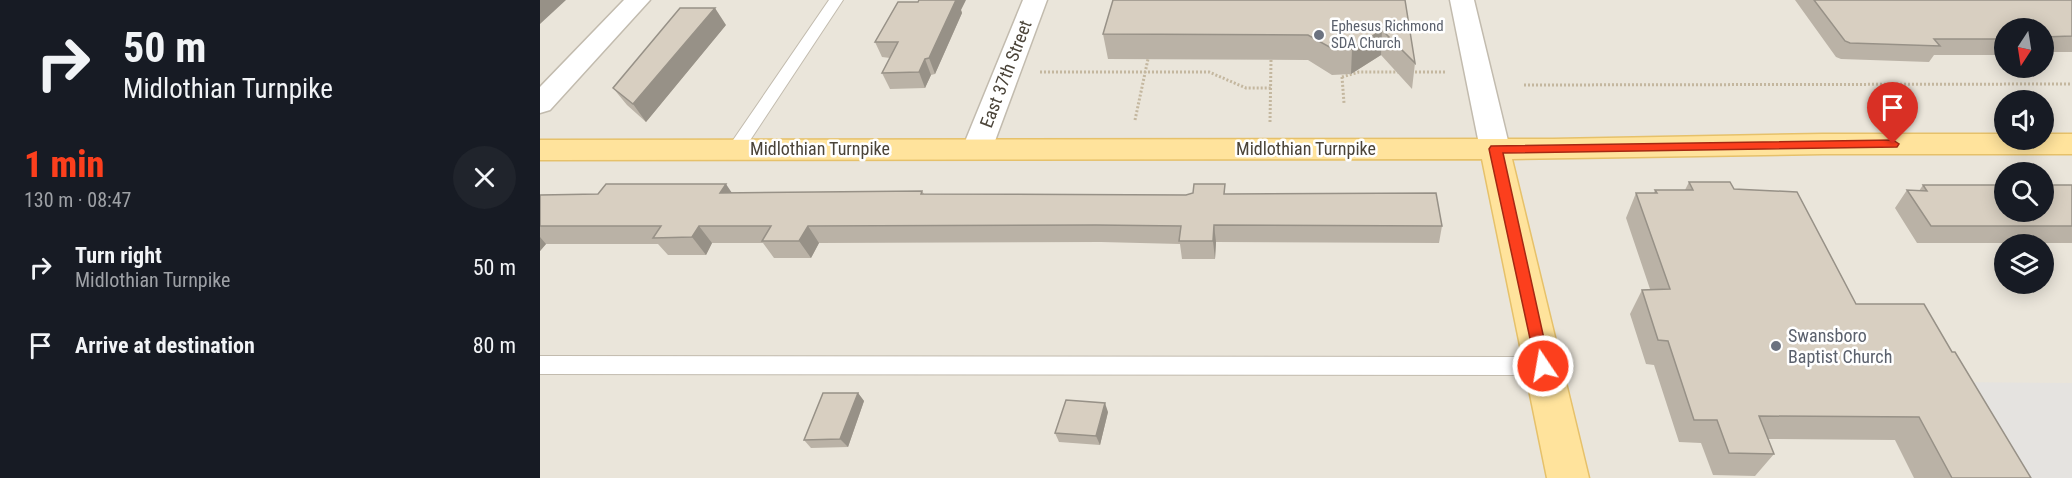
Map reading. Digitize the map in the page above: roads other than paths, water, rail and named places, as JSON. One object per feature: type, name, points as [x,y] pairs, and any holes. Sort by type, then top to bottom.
[{"type":"main road","name":"Midlothian Turnpike","points":[[540,150],[1496,149],[1823,144],[2072,144]]},
{"type":"main road","points":[[1496,149],[1568,478]]},
{"type":"street","points":[[540,104],[639,0]]},
{"type":"street","name":"East 37th Street","points":[[977,148],[1035,0]]},
{"type":"street","points":[[1462,0],[1496,149]]},
{"type":"lane","points":[[735,150],[836,0]]},
{"type":"lane","points":[[540,365],[1543,366]]},
{"type":"place","name":"Ephesus Richmond SDA Church","points":[[1319,35]]},
{"type":"place","name":"Swansboro Baptist Church","points":[[1776,346]]}]
